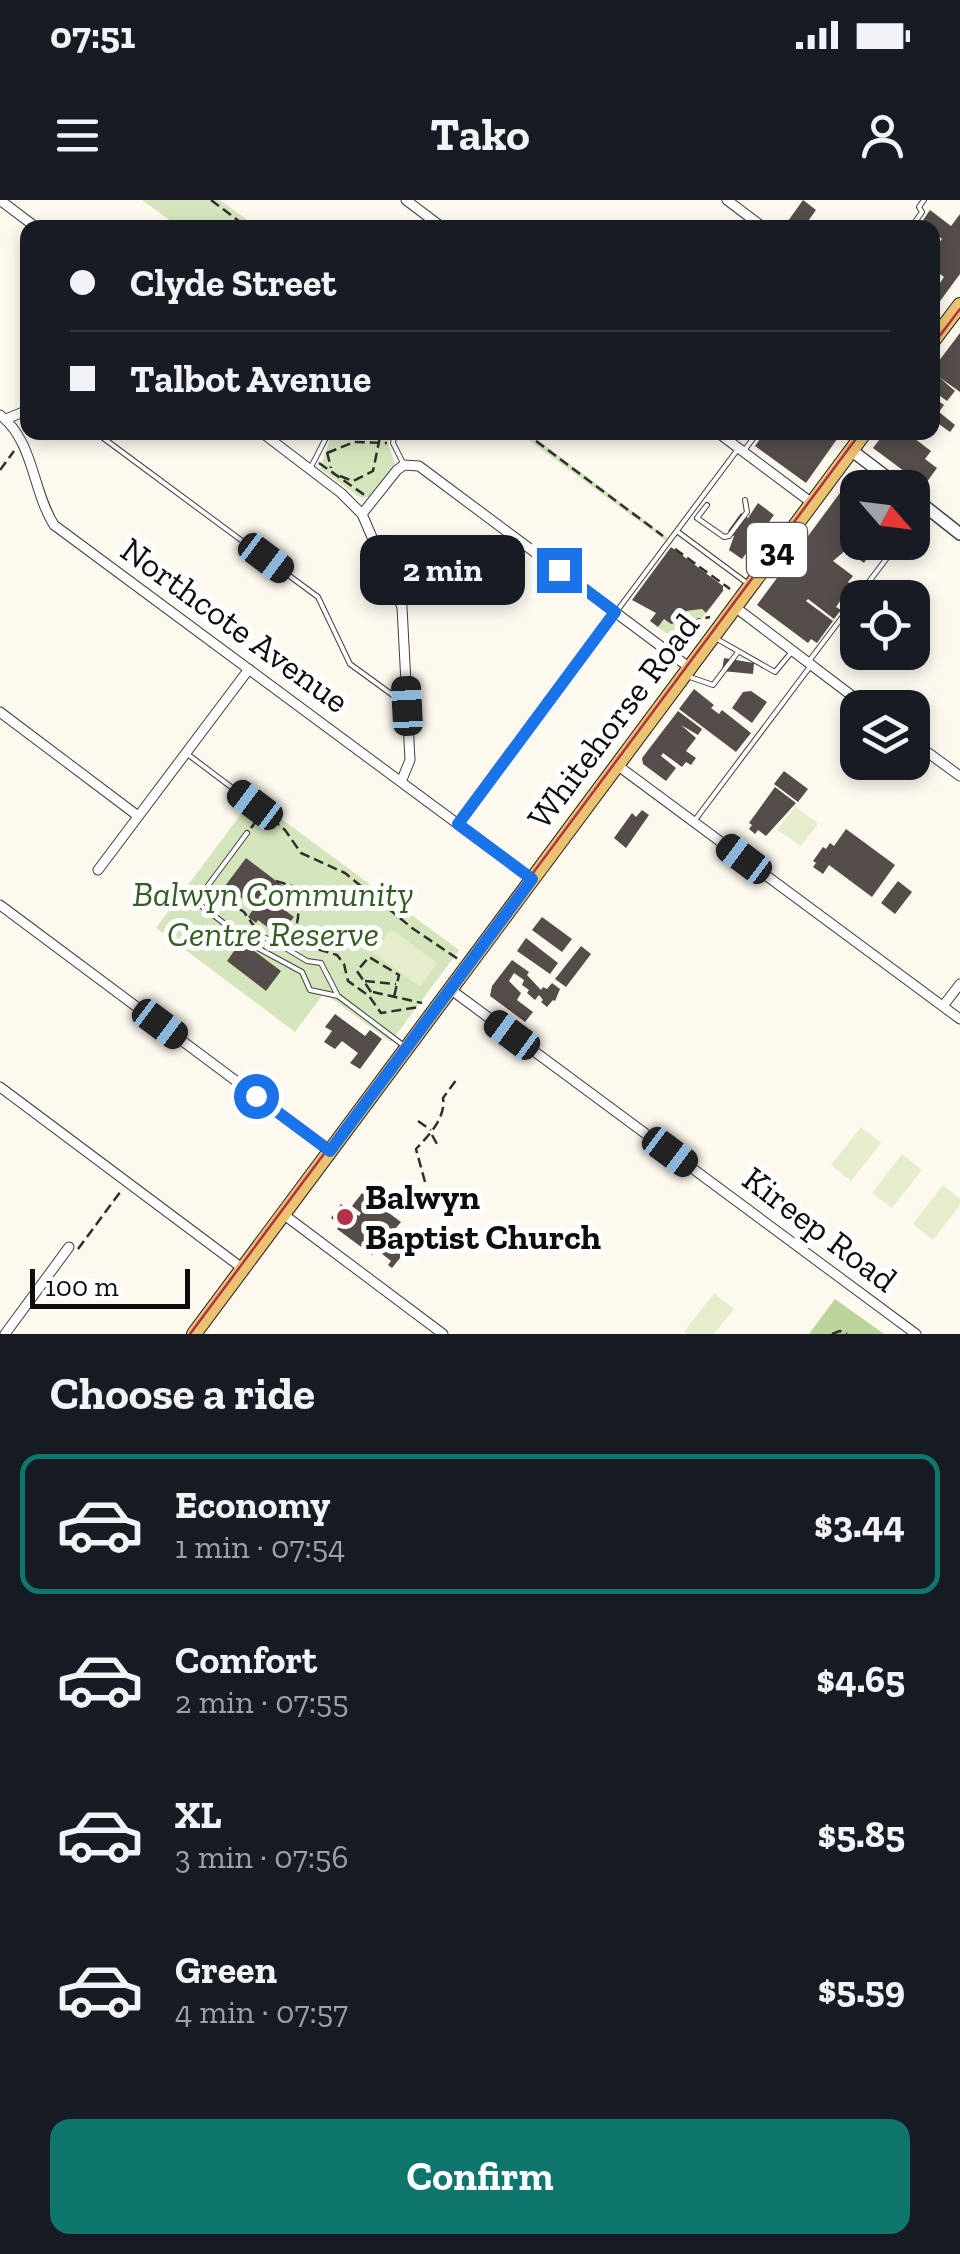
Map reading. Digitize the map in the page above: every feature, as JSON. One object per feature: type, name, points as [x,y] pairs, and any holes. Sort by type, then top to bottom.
[{"type":"main road","points":[[940,331],[960,304]]},
{"type":"main road","name":"Whitehorse Road","points":[[194,1334],[859,440]]},
{"type":"street","points":[[0,200],[26,220]]},
{"type":"street","points":[[406,200],[432,220]]},
{"type":"street","points":[[727,200],[753,220]]},
{"type":"street","name":"Northcote Avenue","points":[[3,417],[20,438]]},
{"type":"street","name":"Northcote Avenue","points":[[22,440],[46,513],[54,525],[532,879]]},
{"type":"street","points":[[274,440],[313,465],[362,514],[402,607],[410,760],[402,782]]},
{"type":"street","points":[[727,440],[812,503]]},
{"type":"street","points":[[852,450],[878,470]]},
{"type":"street","points":[[362,514],[404,465],[418,466],[662,647],[687,671]]},
{"type":"street","points":[[930,509],[960,534]]},
{"type":"street","points":[[735,607],[845,690]]},
{"type":"street","points":[[98,870],[249,669]]},
{"type":"street","points":[[0,712],[138,816]]},
{"type":"street","points":[[930,754],[960,776]]},
{"type":"street","points":[[617,765],[960,1019]]},
{"type":"street","points":[[0,906],[330,1151]]},
{"type":"street","points":[[943,1006],[960,984]]},
{"type":"street","name":"Kireep Road","points":[[450,989],[916,1334]]},
{"type":"street","points":[[0,1087],[242,1268]]},
{"type":"street","points":[[283,1214],[443,1334]]},
{"type":"street","points":[[5,1334],[69,1247]]},
{"type":"lane","points":[[106,440],[318,597],[350,664],[407,706]]},
{"type":"lane","points":[[313,465],[328,440]]},
{"type":"lane","points":[[458,824],[615,612],[750,440]]},
{"type":"lane","points":[[393,442],[404,465]]},
{"type":"lane","points":[[706,505],[697,518],[724,537],[729,536],[747,512],[745,500]]},
{"type":"lane","points":[[677,531],[751,586]]},
{"type":"lane","points":[[694,822],[886,560]]},
{"type":"lane","points":[[714,636],[775,672],[793,650]]},
{"type":"lane","points":[[687,671],[713,684],[738,652]]},
{"type":"lane","points":[[186,753],[255,805]]},
{"type":"lane","points":[[247,833],[198,898],[200,904],[254,946],[302,972],[310,990],[338,996],[406,1048]]},
{"type":"lane","points":[[236,930],[272,940],[321,963],[338,996]]},
{"type":"path","points":[[210,200],[237,220]]},
{"type":"path","points":[[0,470],[22,440]]},
{"type":"path","points":[[329,440],[327,463],[334,473],[372,501]]},
{"type":"path","points":[[535,440],[730,589],[723,588]]},
{"type":"path","points":[[380,442],[378,458],[367,476],[353,481],[313,465],[327,453],[354,442],[380,442],[393,442]]},
{"type":"path","points":[[662,647],[697,620],[710,617]]},
{"type":"path","points":[[255,805],[286,830],[301,853],[346,872],[466,968]]},
{"type":"path","points":[[247,833],[263,812]]},
{"type":"path","points":[[276,881],[292,886],[297,902],[300,918],[292,942],[338,955],[348,981],[370,994],[420,1005],[381,1013],[370,994],[366,982],[357,971],[369,957],[399,976],[394,997]]},
{"type":"path","points":[[206,887],[244,912],[256,930]]},
{"type":"path","points":[[366,982],[398,984]]},
{"type":"path","points":[[416,1149],[432,1132],[445,1108],[443,1098],[458,1079]]},
{"type":"path","points":[[418,1120],[432,1132],[437,1144]]},
{"type":"path","points":[[409,1144],[416,1149],[425,1182]]},
{"type":"path","points":[[69,1247],[78,1249],[127,1182]]},
{"type":"path","points":[[832,1334],[840,1330],[848,1334]]},
{"type":"green space","points":[[142,200],[220,200],[247,220],[169,220]]},
{"type":"green space","points":[[330,440],[389,440],[395,463],[369,497],[361,498],[320,469]]},
{"type":"green space","points":[[529,440],[538,440],[668,538],[666,541]]},
{"type":"green space","points":[[702,609],[706,613],[682,645],[658,627],[664,619],[671,624],[678,622],[686,611]]},
{"type":"green space","name":"Balwyn Community Centre Reserve","points":[[253,798],[459,950],[391,1042],[324,993],[295,1032],[156,928]]},
{"type":"green space","points":[[795,806],[818,824],[801,846],[777,830]]},
{"type":"green space","points":[[391,929],[437,963],[420,987],[374,953]]},
{"type":"green space","points":[[861,1127],[881,1143],[851,1181],[831,1165]]},
{"type":"green space","points":[[902,1154],[922,1170],[892,1208],[872,1193]]},
{"type":"green space","points":[[943,1185],[960,1199],[960,1205],[933,1240],[913,1224]]},
{"type":"green space","points":[[714,1293],[734,1309],[714,1334],[684,1332]]},
{"type":"green space","points":[[835,1299],[884,1334],[809,1334]]},
{"type":"building","points":[[803,200],[816,210],[809,220],[789,220]]},
{"type":"building","points":[[930,210],[951,226],[960,214],[960,274],[940,301],[940,283],[944,277],[940,274],[940,220],[923,220]]},
{"type":"building","points":[[960,333],[960,392],[940,378],[940,359]]},
{"type":"building","points":[[940,378],[955,391],[947,401],[940,396]]},
{"type":"building","points":[[940,413],[955,425],[950,432],[940,425]]},
{"type":"building","points":[[759,440],[836,440],[806,483],[755,446]]},
{"type":"building","points":[[879,440],[917,440],[931,451],[925,459],[937,468],[930,478],[930,470],[903,470],[873,448]]},
{"type":"building","points":[[840,493],[840,555],[833,561],[853,576],[840,580],[840,601],[836,607],[840,611],[834,619],[806,601],[833,621],[817,643],[811,639],[808,643],[757,605]]},
{"type":"building","points":[[758,503],[774,515],[742,559],[729,550],[734,536],[728,531],[741,513],[748,518]]},
{"type":"building","points":[[671,547],[723,586],[723,591],[706,613],[702,609],[686,611],[678,622],[671,624],[664,619],[658,627],[650,621],[656,613],[632,600]]},
{"type":"building","points":[[724,658],[754,663],[753,674],[722,671]]},
{"type":"building","points":[[694,689],[714,705],[711,708],[719,714],[722,710],[751,733],[736,752],[679,709]]},
{"type":"building","points":[[751,691],[767,702],[752,723],[732,708],[743,692]]},
{"type":"building","points":[[678,711],[702,729],[698,735],[681,725],[696,738],[686,751],[696,758],[691,765],[686,762],[682,767],[663,753],[661,756],[676,768],[666,781],[643,764],[642,758]]},
{"type":"building","points":[[784,771],[808,789],[798,802],[774,784]]},
{"type":"building","points":[[775,787],[796,803],[766,836],[758,830],[755,834],[749,823]]},
{"type":"building","points":[[642,810],[649,815],[626,848],[614,838],[632,813],[636,817]]},
{"type":"building","points":[[846,829],[895,865],[872,897],[829,865],[823,874],[813,867],[823,847],[826,849],[830,843],[834,846]]},
{"type":"building","points":[[246,858],[284,887],[273,901],[294,917],[279,936],[248,917],[254,908],[240,897],[234,905],[219,894]]},
{"type":"building","points":[[898,881],[912,892],[895,914],[881,903]]},
{"type":"building","points":[[542,917],[572,939],[562,952],[532,930]]},
{"type":"building","points":[[526,938],[558,963],[550,974],[517,951]]},
{"type":"building","points":[[241,941],[281,971],[266,991],[227,961]]},
{"type":"building","points":[[581,946],[591,954],[566,987],[555,979]]},
{"type":"building","points":[[512,960],[529,972],[527,975],[541,990],[552,983],[560,989],[547,1007],[539,995],[535,1000],[527,993],[529,990],[522,985],[524,980],[514,973],[509,981],[521,993],[517,1000],[533,1012],[525,1022],[490,996],[492,986]]},
{"type":"building","points":[[335,1014],[365,1036],[370,1030],[382,1039],[360,1069],[350,1063],[358,1053],[342,1041],[335,1049],[324,1042],[332,1031],[325,1027]]},
{"type":"building","points":[[362,1193],[401,1222],[395,1229],[403,1235],[393,1249],[404,1253],[392,1268],[388,1265],[391,1261],[376,1249],[372,1255],[337,1229],[340,1226],[331,1218],[341,1204],[359,1216],[361,1213],[352,1206]]},
{"type":"tram line","points":[[940,335],[960,309]]},
{"type":"tram line","points":[[190,1334],[855,440]]},
{"type":"place","name":"Balwyn Baptist Church","points":[[345,1217]]},
{"type":"route","points":[[256,1096],[330,1151],[532,879],[458,824],[615,612],[559,570]]}]
